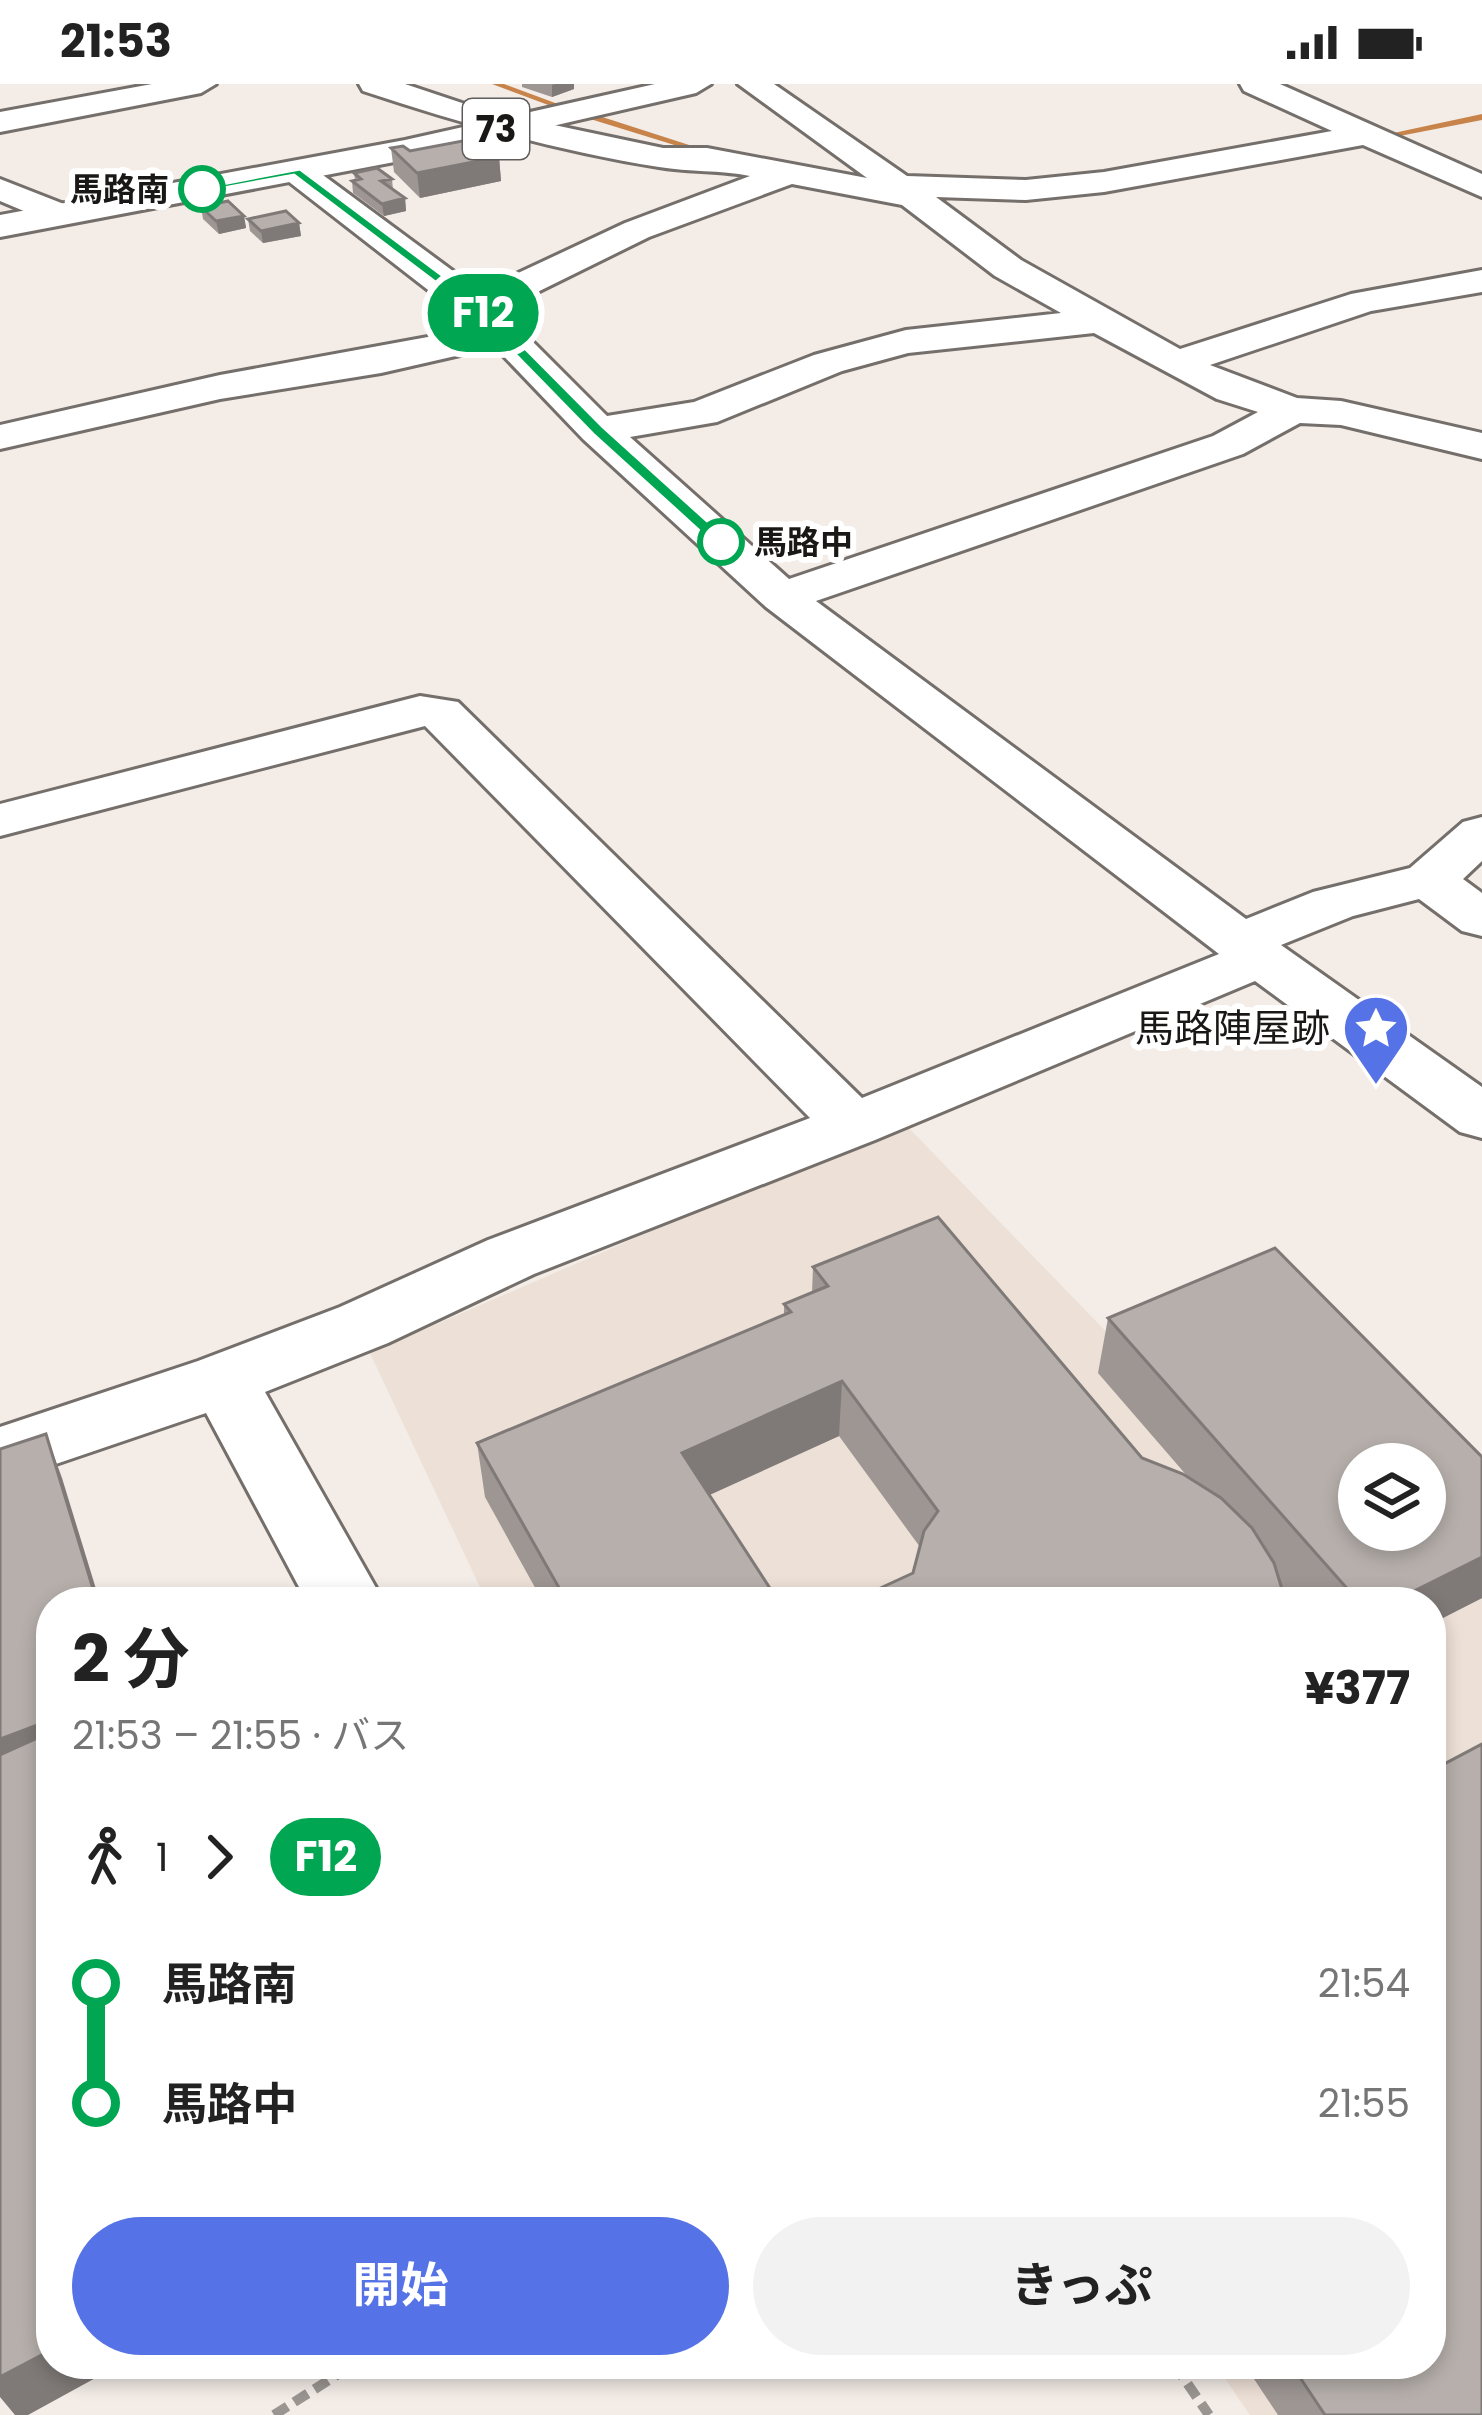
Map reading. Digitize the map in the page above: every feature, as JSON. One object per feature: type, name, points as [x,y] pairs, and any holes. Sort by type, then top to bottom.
[{"type":"street","points":[[0,122],[201,84]]},
{"type":"street","points":[[374,84],[475,118],[663,158],[706,158],[784,176],[902,191],[1026,190],[1104,182],[1365,135]]},
{"type":"street","name":"73","points":[[0,226],[296,171],[696,84]]},
{"type":"street","points":[[753,84],[1008,268],[1178,364],[1231,390],[1293,410],[1341,413],[1482,446]]},
{"type":"street","points":[[1255,84],[1482,187]]},
{"type":"street","points":[[0,436],[220,387],[381,361],[490,321],[638,230],[853,152]]},
{"type":"street","points":[[296,171],[490,321],[598,430],[782,597],[1250,950],[1482,1118]]},
{"type":"street","points":[[0,189],[62,215]]},
{"type":"street","points":[[1178,364],[1290,319],[1350,302],[1415,288],[1482,281]]},
{"type":"street","points":[[598,430],[703,413],[828,363],[906,342],[1104,320]]},
{"type":"street","points":[[782,597],[1228,445],[1293,410]]},
{"type":"street","points":[[0,820],[420,710],[440,713],[853,1125]]},
{"type":"street","points":[[0,1455],[223,1380],[364,1325],[511,1257],[853,1125],[1250,950],[1333,904],[1429,880],[1482,833]]},
{"type":"street","points":[[1429,880],[1482,919]]},
{"type":"street","points":[[223,1380],[338,1587]]},
{"type":"path","points":[[274,2415],[330,2379]]},
{"type":"path","points":[[1184,2379],[1209,2415]]},
{"type":"shaded area","points":[[903,1122],[1121,1347],[1407,1443],[1338,1443],[1338,1551],[1446,1551],[1446,1456],[1482,1468],[1482,2415],[1250,2415],[1225,2379],[1446,2379],[1446,1587],[480,1587],[370,1353]]},
{"type":"building","points":[[473,139],[499,157],[417,173],[391,148],[403,146],[410,151]]},
{"type":"building","points":[[377,168],[392,179],[381,181],[405,198],[382,204],[352,181],[361,179],[354,173]]},
{"type":"building","points":[[228,201],[244,216],[216,221],[201,207]]},
{"type":"building","points":[[286,211],[299,223],[261,231],[248,219]]},
{"type":"building","points":[[938,1217],[1142,1458],[1183,1474],[1221,1498],[1252,1528],[1274,1563],[1281,1587],[883,1587],[913,1573],[924,1531],[938,1511],[842,1381],[682,1453],[769,1587],[559,1587],[477,1443],[791,1312],[784,1304],[828,1286],[813,1267]]},
{"type":"building","points":[[1275,1248],[1482,1457],[1482,1557],[1422,1587],[1346,1587],[1108,1318]]},
{"type":"building","points":[[46,1434],[92,1587],[36,1587],[36,1726],[0,1739],[0,1449]]},
{"type":"building","points":[[36,1739],[36,2358],[0,2377],[0,1755]]},
{"type":"building","points":[[1482,1744],[1482,2415],[1325,2415],[1301,2379],[1446,2379],[1446,1763]]},
{"type":"waterway","points":[[496,84],[562,107]]},
{"type":"waterway","points":[[590,116],[713,154]]},
{"type":"waterway","points":[[1379,137],[1482,117]]},
{"type":"bus line","name":"F12","points":[[202,189],[296,171],[477,308],[598,430],[721,542]]},
{"type":"place","name":"馬路南","points":[[202,189]]},
{"type":"place","name":"馬路中","points":[[721,542]]},
{"type":"place","name":"馬路陣屋跡","points":[[1376,1087]]}]
